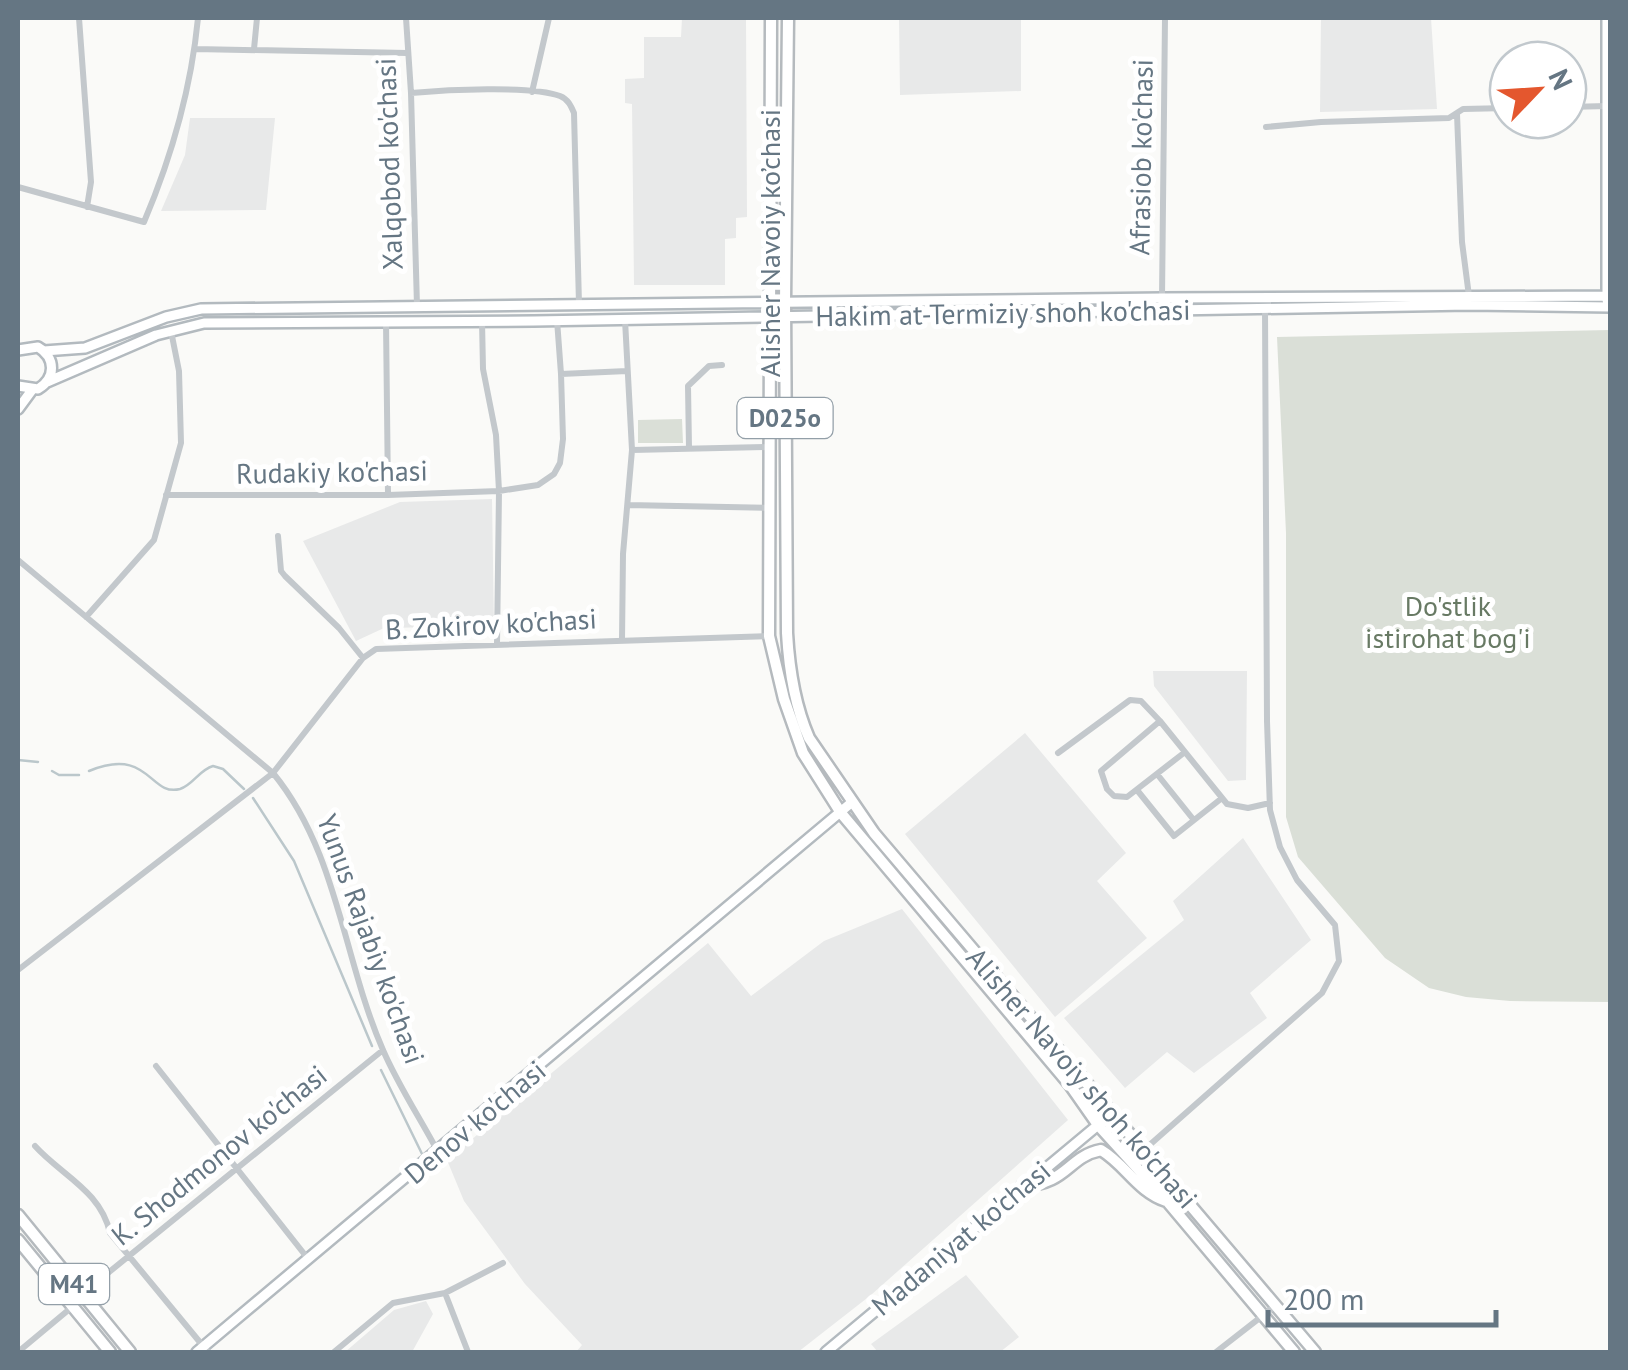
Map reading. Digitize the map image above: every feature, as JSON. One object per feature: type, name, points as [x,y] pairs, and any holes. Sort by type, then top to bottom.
[{"type":"main road","name":"Alisher Navoiy ko’chasi","points":[[771,18],[769,636],[803,753],[841,812]]},
{"type":"main road","name":"Alisher Navoiy ko’chasi","points":[[788,18],[785,316],[789,670],[808,738],[851,803]]},
{"type":"main road","points":[[1607,18],[1609,302]]},
{"type":"main road","points":[[771,86],[787,85]]},
{"type":"main road","name":"Hakim at-Termiziy shoh ko'chasi","points":[[19,346],[44,351],[85,348],[166,317],[201,309],[1469,296],[1609,302]]},
{"type":"main road","name":"Hakim at-Termiziy shoh ko'chasi","points":[[32,390],[171,330],[204,323],[1609,302]]},
{"type":"main road","points":[[44,351],[52,370],[47,382]]},
{"type":"main road","points":[[18,386],[32,390],[18,409]]},
{"type":"main road","name":"Denov ko'chasi","points":[[203,1351],[851,803]]},
{"type":"main road","name":"Alisher Navoiy shoh ko'chasi","points":[[851,803],[989,972],[1145,1149],[1314,1352]]},
{"type":"main road","name":"Alisher Navoiy shoh ko'chasi","points":[[841,812],[1070,1084],[1097,1123],[1294,1352]]},
{"type":"main road","points":[[1097,1123],[1102,1112],[1111,1111]]},
{"type":"main road","name":"Madaniyat ko'chasi","points":[[826,1352],[1097,1123]]},
{"type":"main road","points":[[1132,1161],[1141,1158],[1145,1149]]},
{"type":"main road","points":[[1022,1186],[1050,1183],[1082,1158],[1101,1150],[1112,1156],[1146,1194],[1167,1201]]},
{"type":"main road","name":"M41","points":[[18,1214],[130,1352]]},
{"type":"main road","name":"M41","points":[[18,1240],[110,1352]]},
{"type":"street","points":[[79,18],[92,182],[87,206]]},
{"type":"street","points":[[18,187],[144,222],[170,161],[195,49],[198,18]]},
{"type":"street","points":[[254,49],[256,18]]},
{"type":"street","name":"Xalqobod ko'chasi","points":[[406,18],[412,93],[417,309]]},
{"type":"street","points":[[532,92],[550,18]]},
{"type":"street","name":"Afrasiob ko'chasi","points":[[1162,298],[1165,18]]},
{"type":"street","points":[[195,49],[408,52]]},
{"type":"street","points":[[412,93],[532,92],[561,96],[574,113],[579,306]]},
{"type":"street","points":[[1588,106],[1607,106]]},
{"type":"street","points":[[1266,127],[1448,118],[1463,108],[1488,108]]},
{"type":"street","points":[[1457,112],[1462,242],[1469,296]]},
{"type":"street","points":[[1145,1149],[1322,993],[1339,961],[1335,926],[1297,880],[1280,847],[1270,802],[1266,720],[1265,308]]},
{"type":"street","points":[[622,640],[623,554],[632,450],[625,319]]},
{"type":"street","points":[[386,320],[388,495]]},
{"type":"street","name":"Rudakiy ko'chasi","points":[[166,495],[388,495],[499,492],[538,485],[554,474],[560,463],[563,439],[556,320]]},
{"type":"street","points":[[482,321],[483,368],[496,434],[499,492],[498,644]]},
{"type":"street","points":[[86,617],[154,540],[181,443],[180,371],[171,330]]},
{"type":"street","points":[[689,448],[688,386],[709,366],[722,365]]},
{"type":"street","points":[[561,374],[627,371]]},
{"type":"street","points":[[632,450],[769,447]]},
{"type":"street","points":[[628,505],[770,508]]},
{"type":"street","points":[[278,536],[281,571],[339,628],[363,658]]},
{"type":"street","name":"Yunus Rajabiy ko'chasi","points":[[18,560],[273,774],[291,796],[313,835],[383,1050],[438,1152]]},
{"type":"street","name":"B. Zokirov ko'chasi","points":[[18,970],[273,774],[363,658],[386,647],[769,636]]},
{"type":"street","points":[[1058,753],[1130,700],[1142,701],[1227,804],[1248,808],[1270,802]]},
{"type":"street","points":[[1160,721],[1101,771],[1107,789],[1114,796],[1126,798],[1185,752]]},
{"type":"street","points":[[1157,774],[1193,819]]},
{"type":"street","points":[[1136,790],[1174,836],[1222,798]]},
{"type":"street","name":"K. Shodmonov ko'chasi","points":[[82,1294],[383,1050]]},
{"type":"street","points":[[156,1066],[309,1260]]},
{"type":"street","points":[[35,1146],[56,1169],[72,1174],[106,1216],[110,1234],[203,1351]]},
{"type":"street","points":[[334,1352],[393,1304],[445,1292],[503,1263]]},
{"type":"street","points":[[445,1292],[468,1352]]},
{"type":"street","points":[[18,1352],[72,1306]]},
{"type":"street","points":[[1216,1352],[1275,1306]]},
{"type":"shaded area","points":[[682,18],[746,18],[747,217],[736,218],[736,238],[725,239],[725,285],[634,285],[632,104],[625,103],[625,79],[644,78],[644,37],[681,37]]},
{"type":"shaded area","points":[[899,18],[1021,18],[1021,91],[900,95]]},
{"type":"shaded area","points":[[1321,18],[1431,18],[1437,109],[1320,112]]},
{"type":"shaded area","points":[[190,118],[275,118],[266,210],[161,211],[185,155]]},
{"type":"shaded area","points":[[492,499],[494,626],[384,628],[356,641],[303,541],[400,502]]},
{"type":"shaded area","points":[[1153,671],[1247,671],[1246,780],[1228,781],[1154,686]]},
{"type":"shaded area","points":[[1025,733],[1126,853],[1097,881],[1147,938],[1055,1017],[905,834]]},
{"type":"shaded area","points":[[1243,838],[1311,940],[1250,993],[1267,1018],[1194,1073],[1167,1052],[1125,1088],[1064,1018],[1184,920],[1173,901]]},
{"type":"shaded area","points":[[902,909],[1068,1120],[871,1295],[798,1352],[576,1352],[582,1345],[525,1284],[464,1201],[447,1160],[708,943],[751,996],[824,941]]},
{"type":"shaded area","points":[[966,1275],[1019,1337],[1000,1352],[878,1352],[871,1344]]},
{"type":"shaded area","points":[[426,1301],[433,1314],[412,1352],[345,1352],[394,1310]]},
{"type":"green space","name":"Do'stlik istirohat bog'i","points":[[1610,330],[1610,1002],[1510,1001],[1466,997],[1429,988],[1385,958],[1298,857],[1286,817],[1286,533],[1277,337]]},
{"type":"green space","points":[[682,419],[683,443],[638,443],[638,420]]},
{"type":"waterway","points":[[18,760],[38,762]]},
{"type":"waterway","points":[[89,771],[125,764],[161,786],[180,789],[213,766],[223,769],[244,789]]},
{"type":"waterway","points":[[52,771],[79,775]]},
{"type":"waterway","points":[[253,798],[294,861],[372,1046]]},
{"type":"waterway","points":[[381,1070],[424,1158]]}]
